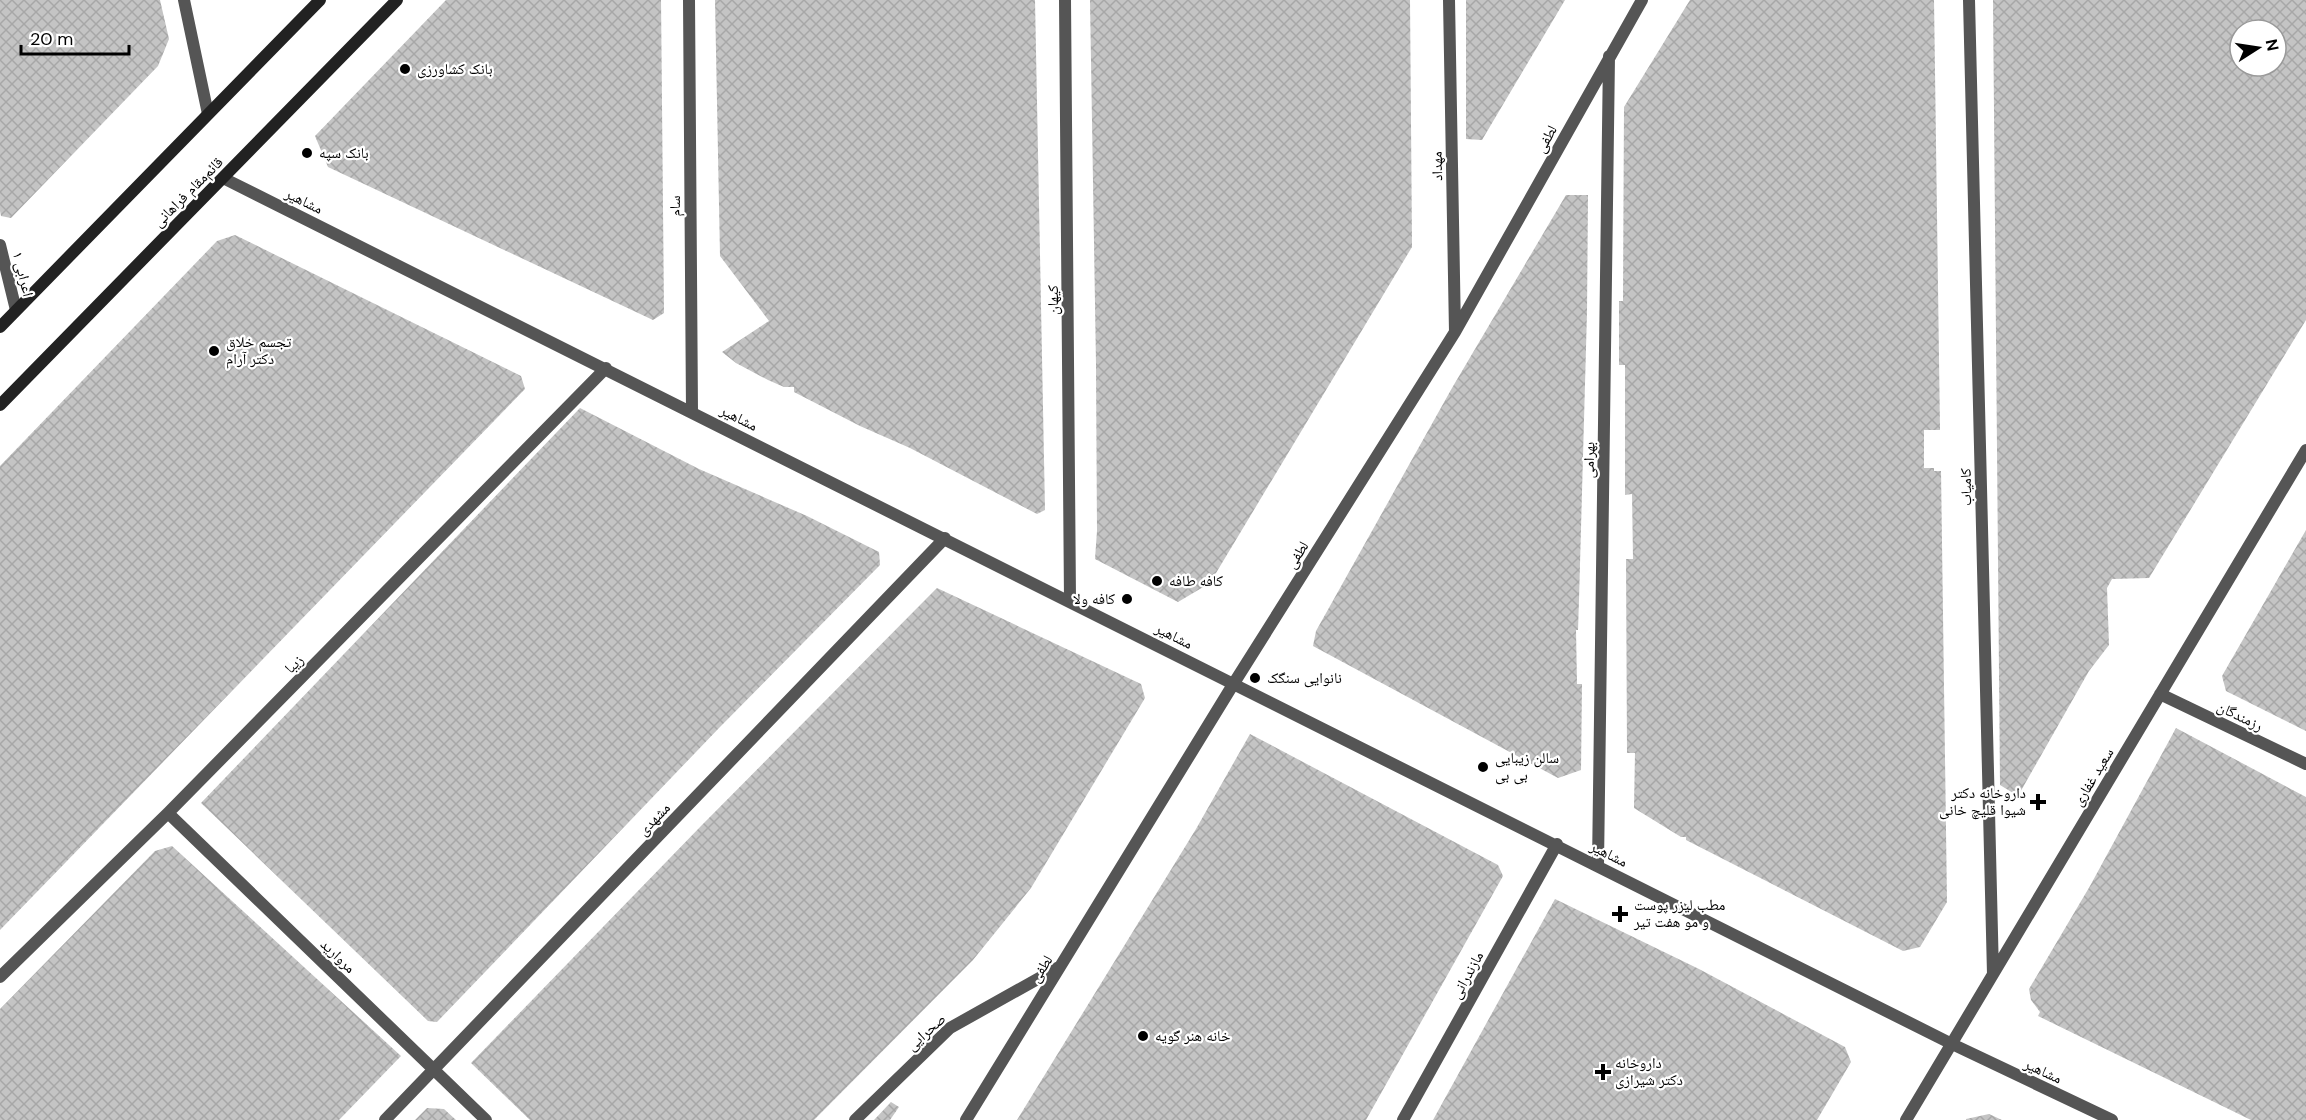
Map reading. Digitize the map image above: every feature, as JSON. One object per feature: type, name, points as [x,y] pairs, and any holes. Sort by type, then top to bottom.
[{"type":"main road","points":[[0,327],[320,0]]},
{"type":"main road","name":"قائم‌مقام فراهانی","points":[[0,405],[397,0]]},
{"type":"street","points":[[184,0],[208,114]]},
{"type":"street","name":"سام","points":[[689,0],[692,411]]},
{"type":"street","name":"کیهان","points":[[1065,0],[1070,600]]},
{"type":"street","name":"مهداد","points":[[1449,0],[1455,332]]},
{"type":"street","name":"لطفی","points":[[966,1120],[1234,683],[1455,332],[1642,0]]},
{"type":"street","name":"کامیاب","points":[[1969,0],[1993,974]]},
{"type":"street","name":"بهرامی","points":[[1598,865],[1610,55]]},
{"type":"street","name":"مشاهیر","points":[[223,178],[1070,600],[1952,1044],[2112,1120]]},
{"type":"street","name":"اعرابی ۱","points":[[0,245],[16,310]]},
{"type":"street","name":"زیبا","points":[[0,977],[168,813],[606,368]]},
{"type":"street","name":"سعید غفاری","points":[[1906,1120],[2306,450]]},
{"type":"street","name":"مشهدی","points":[[386,1120],[945,538]]},
{"type":"street","name":"رزمندگان","points":[[2160,694],[2306,764]]},
{"type":"street","name":"مروارید","points":[[168,813],[486,1120]]},
{"type":"street","name":"مازندرانی","points":[[1402,1120],[1557,844]]},
{"type":"street","name":"صحرایی","points":[[855,1120],[950,1028],[1060,967]]},
{"type":"building","points":[[0,0],[160,0],[169,39],[158,66],[11,218],[1,216],[0,211]]},
{"type":"building","points":[[446,0],[661,0],[664,313],[653,320],[328,167],[315,136]]},
{"type":"building","points":[[715,0],[1035,0],[1045,510],[1037,514],[910,448],[860,426],[794,392],[794,387],[784,387],[768,380],[736,363],[722,352],[769,321],[720,256]]},
{"type":"building","points":[[1090,0],[1410,0],[1412,247],[1210,583],[1178,602],[1095,559],[1097,531],[1096,364]]},
{"type":"building","points":[[1466,0],[1565,0],[1482,140],[1466,139]]},
{"type":"building","points":[[1690,0],[1934,0],[1940,430],[1924,430],[1924,468],[1941,471],[1947,902],[1920,947],[1903,951],[1686,840],[1686,837],[1681,837],[1634,808],[1635,753],[1627,753],[1626,559],[1633,559],[1632,494],[1625,495],[1625,365],[1619,365],[1619,301],[1623,301],[1624,107]]},
{"type":"building","points":[[1993,0],[2306,0],[2306,320],[2149,578],[2112,579],[2107,588],[2109,645],[2089,671],[2018,796],[2000,785]]},
{"type":"building","points":[[1566,195],[1588,195],[1587,312],[1578,630],[1576,630],[1577,684],[1582,684],[1581,770],[1558,778],[1313,646],[1316,631],[1452,388]]},
{"type":"building","points":[[235,235],[521,376],[525,389],[0,930],[0,466],[217,241]]},
{"type":"building","points":[[580,408],[699,469],[807,516],[879,552],[880,565],[719,728],[437,1022],[428,1021],[201,803]]},
{"type":"building","points":[[2306,530],[2306,731],[2226,691],[2222,676]]},
{"type":"building","points":[[937,588],[1141,684],[1145,698],[1031,888],[973,960],[814,1120],[530,1120],[471,1063]]},
{"type":"building","points":[[2176,728],[2306,797],[2306,1120],[2251,1120],[2038,1016],[2040,1012],[2031,1000],[2029,989],[2090,886]]},
{"type":"building","points":[[1250,734],[1498,865],[1503,876],[1366,1120],[1017,1120],[1196,829]]},
{"type":"building","points":[[172,846],[401,1056],[339,1120],[0,1120],[0,1009],[155,851]]},
{"type":"building","points":[[1555,899],[1699,969],[1845,1047],[1851,1062],[1817,1120],[1433,1120]]},
{"type":"building","points":[[891,1102],[899,1107],[890,1120],[874,1120]]},
{"type":"building","points":[[427,1108],[444,1109],[456,1120],[415,1120]]},
{"type":"building","points":[[1989,1114],[2002,1120],[1966,1120],[1966,1119]]},
{"type":"place","name":"بانک کشاورزی","points":[[405,69]]},
{"type":"place","name":"بانک سپه","points":[[307,153]]},
{"type":"place","name":"تجسم خلاق دکتر آرام","points":[[214,351]]},
{"type":"place","name":"کافه طافه","points":[[1157,581]]},
{"type":"place","name":"کافه ولا","points":[[1127,599]]},
{"type":"place","name":"نانوایی سنگک","points":[[1255,678]]},
{"type":"place","name":"سالن زیبایی بی بی","points":[[1483,767]]},
{"type":"place","name":"داروخانه دکتر شیوا قلیچ خانی","points":[[2038,802]]},
{"type":"place","name":"مطب لیزر پوست و مو هفت تیر","points":[[1620,914]]},
{"type":"place","name":"خانه هنر گویه","points":[[1143,1036]]},
{"type":"place","name":"داروخانه دکتر شیرازی","points":[[1603,1072]]}]
